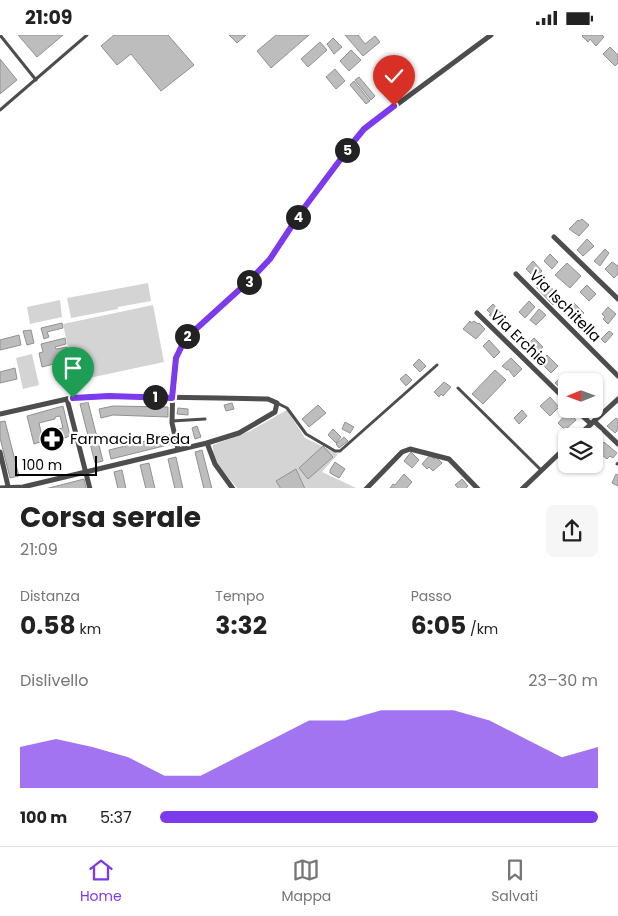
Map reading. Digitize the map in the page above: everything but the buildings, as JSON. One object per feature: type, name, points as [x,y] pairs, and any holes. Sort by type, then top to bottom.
[{"type":"street","points":[[178,449],[172,421],[172,398],[176,358],[185,339],[250,280],[270,259],[301,212],[360,134],[394,106],[491,35]]},
{"type":"street","points":[[554,237],[618,299]]},
{"type":"street","name":"Via Ischitella","points":[[516,275],[618,376]]},
{"type":"street","name":"Via Erchie","points":[[477,313],[558,393]]},
{"type":"street","points":[[0,414],[68,399],[109,396],[268,399],[277,403],[275,412],[239,433],[206,443],[23,487],[0,488]]},
{"type":"street","points":[[68,399],[90,488]]},
{"type":"street","points":[[587,428],[618,399]]},
{"type":"street","points":[[586,418],[618,444]]},
{"type":"street","points":[[206,443],[214,464],[233,488]]},
{"type":"street","points":[[367,488],[402,452],[410,449],[449,459],[477,488]]},
{"type":"street","points":[[0,452],[8,487]]},
{"type":"street","points":[[523,488],[558,454]]},
{"type":"lane","points":[[0,35],[36,80]]},
{"type":"lane","points":[[0,110],[87,35]]},
{"type":"lane","points":[[277,403],[288,408],[306,434],[335,451],[340,451],[438,365]]},
{"type":"lane","points":[[458,388],[541,470]]},
{"type":"lane","points":[[172,421],[205,419]]},
{"type":"shaded area","points":[[148,283],[151,301],[71,318],[67,298]]},
{"type":"shaded area","points":[[60,300],[62,317],[30,324],[27,307]]},
{"type":"shaded area","points":[[153,305],[164,362],[75,381],[63,324]]},
{"type":"shaded area","points":[[32,354],[39,385],[23,389],[16,358]]},
{"type":"shaded area","points":[[287,410],[305,438],[338,454],[322,472],[356,488],[237,488],[218,463],[213,451],[213,445],[250,431]]},
{"type":"place","name":"Farmacia Breda","points":[[52,439]]},
{"type":"route","points":[[73,398],[90,396],[172,398],[176,358],[179,348],[185,339],[250,280],[270,259],[301,212],[355,140],[364,129],[394,106]]}]
